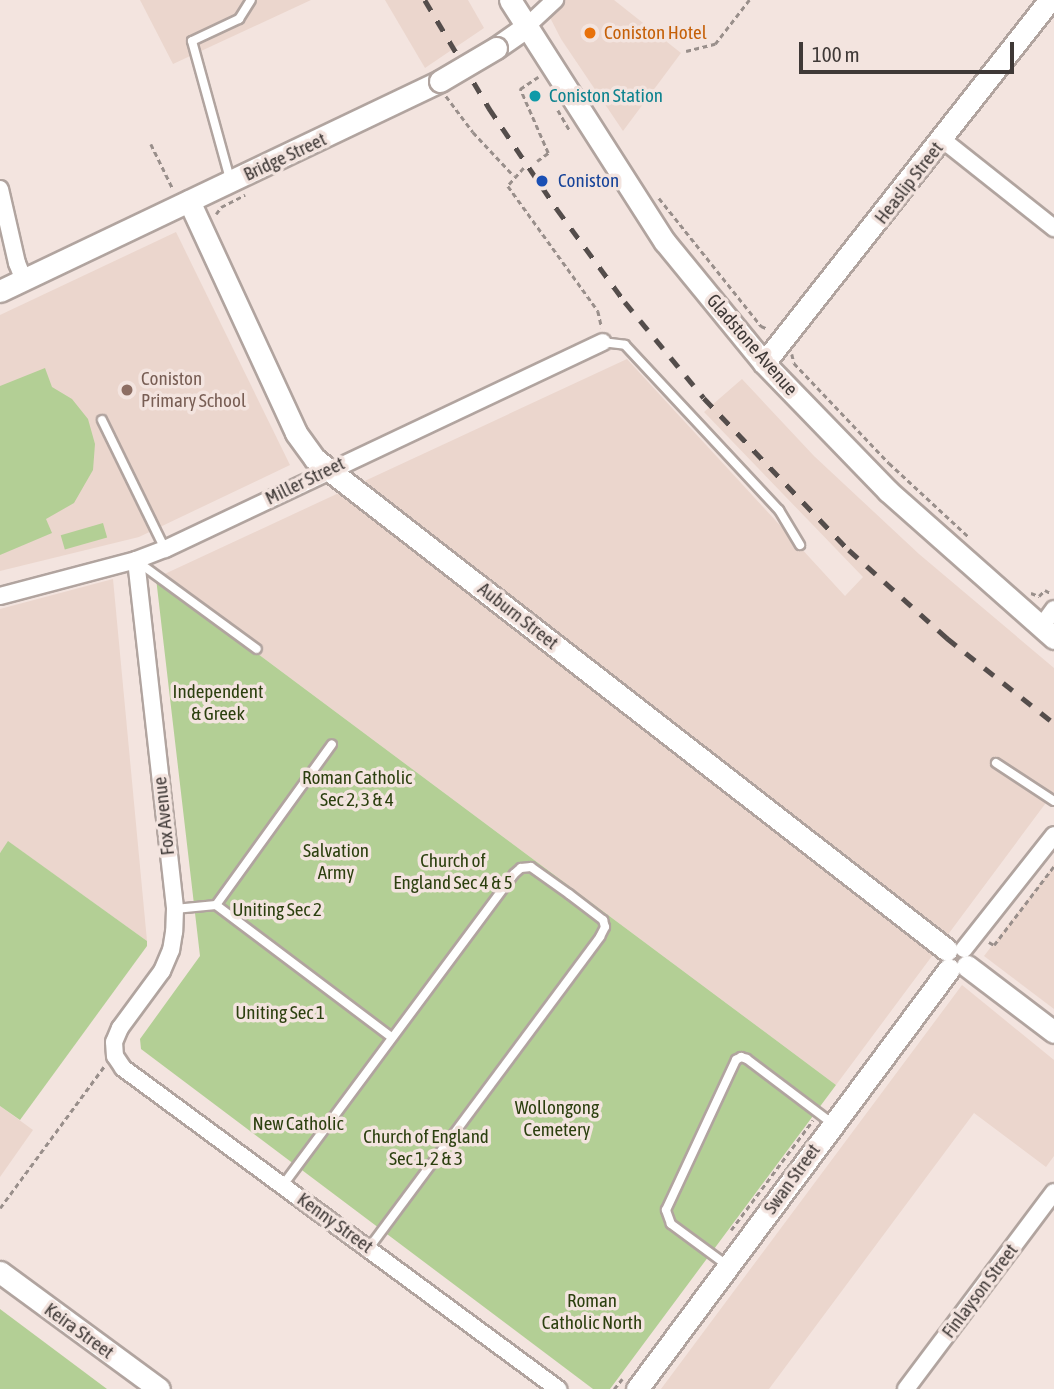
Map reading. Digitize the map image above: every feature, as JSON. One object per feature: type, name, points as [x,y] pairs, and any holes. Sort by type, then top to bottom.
[{"type":"street","name":"Gladstone Avenue","points":[[510,0],[665,242],[764,363],[888,491],[1047,633]]},
{"type":"street","name":"Bridge Street","points":[[0,291],[181,195],[231,182],[443,88],[526,27],[555,0]]},
{"type":"street","name":"Heaslip Street","points":[[764,363],[943,140],[1050,0]]},
{"type":"street","points":[[943,140],[1054,228]]},
{"type":"street","points":[[0,189],[17,263],[24,279]]},
{"type":"street","name":"Auburn Street","points":[[181,195],[306,449],[329,470],[1054,1032]]},
{"type":"street","name":"Miller Street","points":[[0,596],[136,560],[165,549],[602,342]]},
{"type":"street","name":"Fox Avenue","points":[[115,1056],[114,1042],[120,1028],[162,971],[172,950],[174,909],[136,560]]},
{"type":"street","points":[[1047,633],[1054,609]]},
{"type":"street","name":"Swan Street","points":[[637,1389],[957,959],[1054,835]]},
{"type":"street","name":"Kenny Street","points":[[115,1056],[123,1068],[558,1389]]},
{"type":"street","name":"Finlayson Street","points":[[906,1389],[1054,1192]]},
{"type":"street","name":"Keira Street","points":[[0,1272],[159,1389]]},
{"type":"lane","points":[[231,182],[192,41],[239,19],[251,0]]},
{"type":"lane","points":[[602,342],[625,345],[779,510],[800,545]]},
{"type":"lane","points":[[102,420],[165,549]]},
{"type":"lane","points":[[136,560],[257,649]]},
{"type":"lane","points":[[216,905],[332,744]]},
{"type":"lane","points":[[996,763],[1054,802]]},
{"type":"lane","points":[[283,1185],[391,1037],[521,868],[531,867],[603,919],[605,928],[600,937],[369,1248]]},
{"type":"lane","points":[[174,909],[216,905],[391,1037]]},
{"type":"lane","points":[[728,1266],[671,1223],[667,1210],[736,1060],[741,1057],[747,1059],[833,1124]]},
{"type":"path","points":[[686,51],[715,44],[749,0]]},
{"type":"path","points":[[537,161],[548,153],[520,89],[538,76]]},
{"type":"path","points":[[443,88],[473,131],[514,176]]},
{"type":"path","points":[[150,144],[181,195]]},
{"type":"path","points":[[524,169],[514,176],[508,186],[524,212],[601,315],[602,342]]},
{"type":"path","name":"Gladstone Avenue","points":[[657,195],[761,326],[774,332]]},
{"type":"path","points":[[792,354],[794,363],[889,463],[975,543]]},
{"type":"path","points":[[1025,587],[1033,595],[1050,591]]},
{"type":"path","points":[[994,945],[1054,866]]},
{"type":"path","points":[[0,1208],[101,1069],[115,1056]]},
{"type":"shaded area","points":[[140,0],[311,0],[173,64]]},
{"type":"shaded area","points":[[385,0],[468,0],[484,28],[425,68]]},
{"type":"shaded area","points":[[541,0],[614,0],[681,53],[623,131],[561,39]]},
{"type":"shaded area","name":"Coniston Primary School","points":[[176,232],[290,465],[139,537],[0,571],[0,315]]},
{"type":"shaded area","points":[[627,359],[845,596],[863,577],[704,412],[742,379],[814,456],[919,554],[1054,668],[1054,792],[836,1085],[156,578]]},
{"type":"shaded area","points":[[113,579],[147,941],[9,842],[0,853],[0,609]]},
{"type":"shaded area","points":[[1054,865],[1054,1009],[984,956]]},
{"type":"shaded area","points":[[962,985],[1054,1060],[1054,1156],[1046,1167],[974,1113],[769,1389],[661,1389]]},
{"type":"shaded area","points":[[0,1106],[33,1130],[0,1177]]},
{"type":"green space","points":[[45,368],[52,387],[72,399],[88,419],[95,444],[93,470],[74,503],[46,519],[52,533],[0,555],[0,386]]},
{"type":"green space","points":[[103,523],[107,537],[65,550],[61,535]]},
{"type":"green space","name":"Wollongong Cemetery","points":[[156,578],[836,1085],[610,1389],[593,1389],[141,1049],[140,1039],[200,956]]},
{"type":"green space","points":[[8,841],[147,941],[147,946],[20,1120],[0,1106],[0,853]]},
{"type":"green space","points":[[0,1309],[107,1389],[0,1389]]},
{"type":"railway","points":[[425,0],[489,108],[557,209],[625,302],[704,398],[849,550],[947,638],[1054,723]]},
{"type":"place","name":"Coniston Hotel","points":[[590,33]]},
{"type":"place","name":"Coniston Station","points":[[535,96]]},
{"type":"place","name":"Coniston","points":[[542,181]]},
{"type":"place","name":"Coniston Primary School","points":[[127,390]]},
{"type":"park label","name":"Independent & Greek","points":[[218,703]]},
{"type":"park label","name":"Roman Catholic Sec 2, 3 & 4","points":[[357,789]]},
{"type":"park label","name":"Salvation Army","points":[[336,862]]},
{"type":"park label","name":"Church of England Sec 4 & 5","points":[[453,872]]},
{"type":"park label","name":"Uniting Sec 2","points":[[277,910]]},
{"type":"park label","name":"Uniting Sec 1","points":[[280,1013]]},
{"type":"park label","name":"New Catholic","points":[[298,1124]]},
{"type":"park label","name":"Church of England Sec 1, 2 & 3","points":[[426,1148]]},
{"type":"park label","name":"Roman Catholic North","points":[[592,1312]]}]
